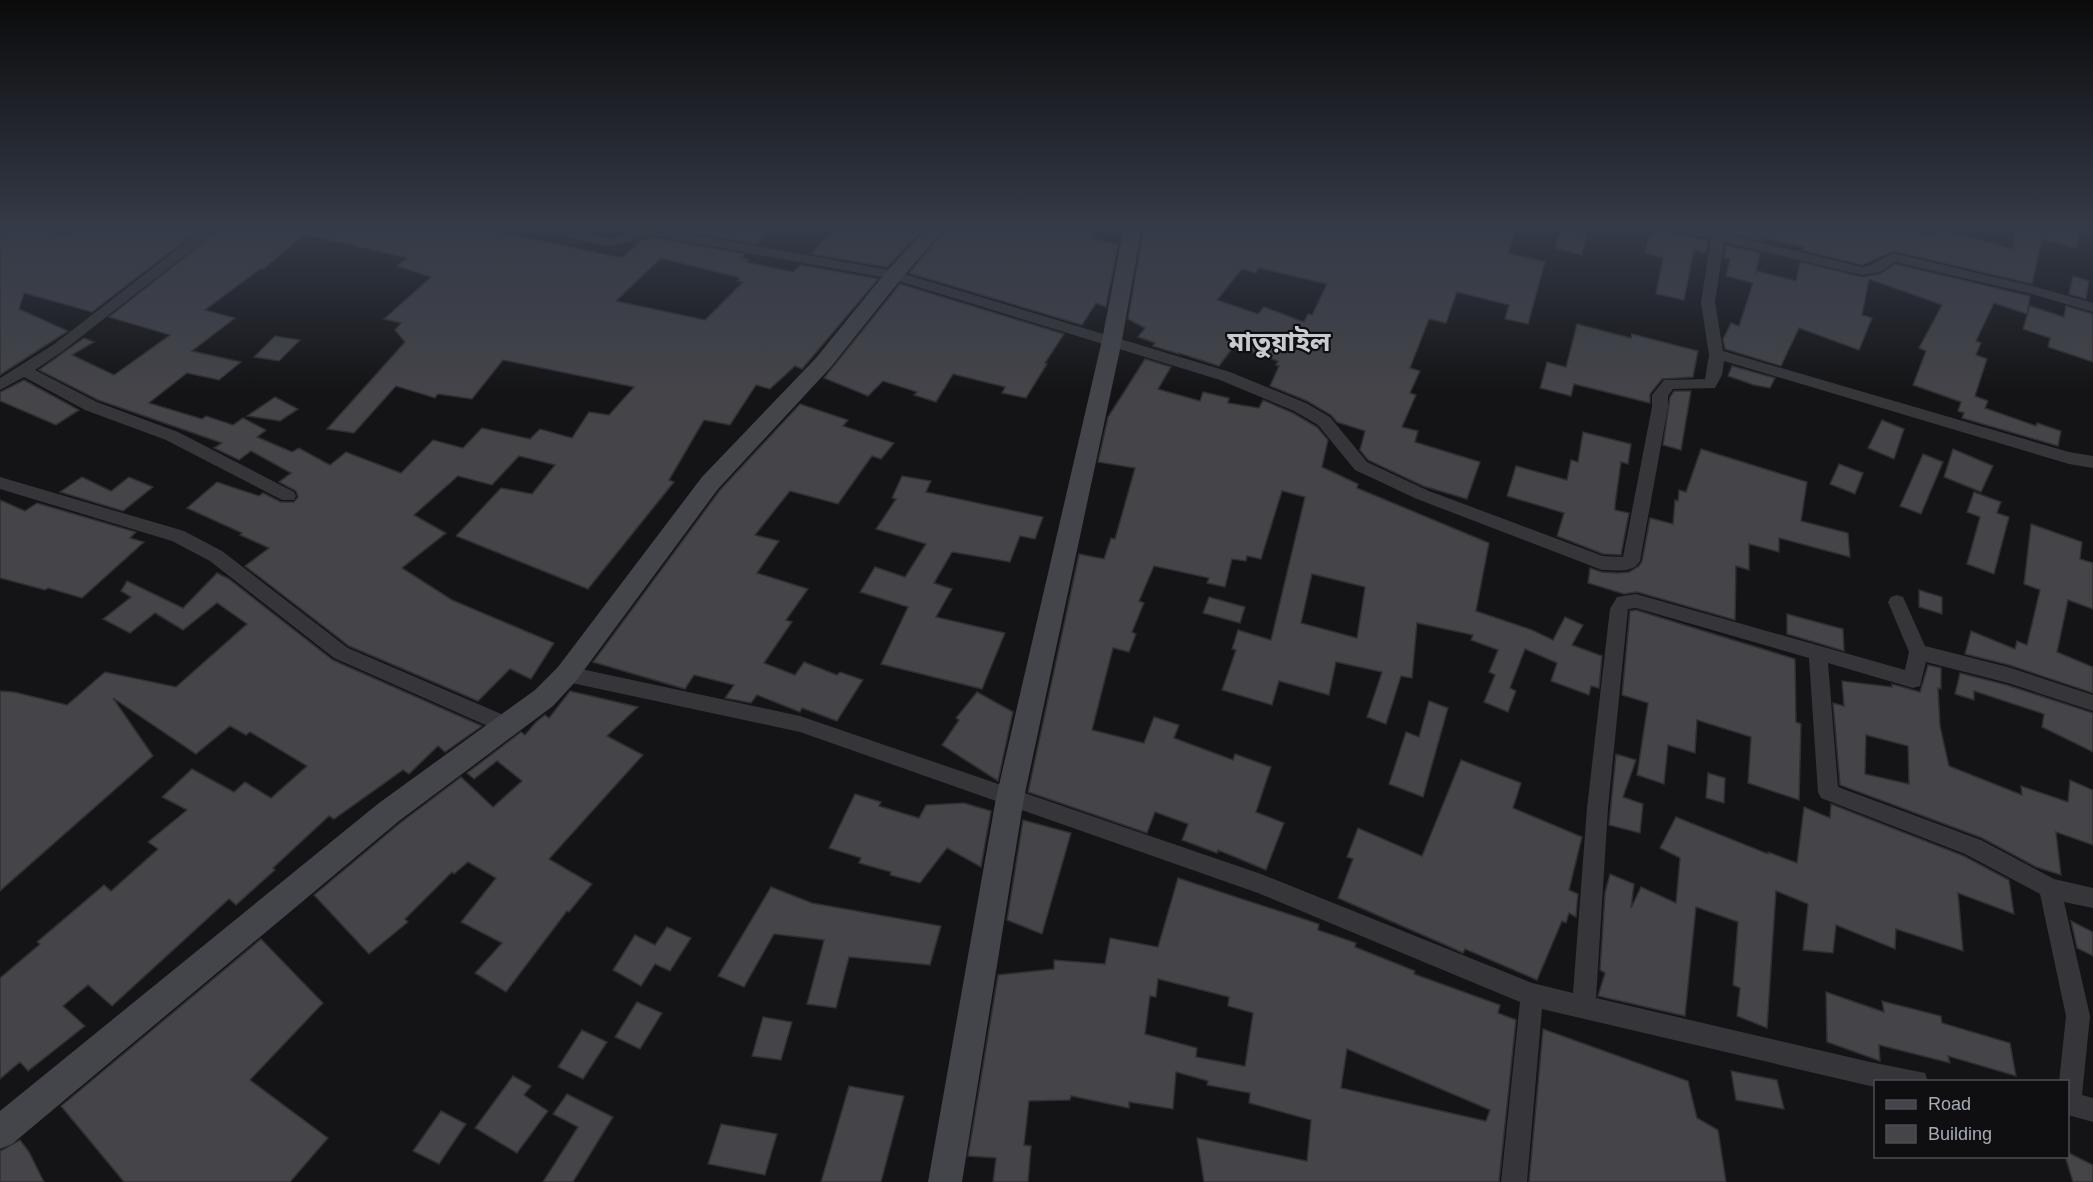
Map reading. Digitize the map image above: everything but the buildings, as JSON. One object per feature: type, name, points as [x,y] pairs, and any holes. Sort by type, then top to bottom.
[{"type":"street","points":[[0,386],[67,341],[144,281]]},
{"type":"street","points":[[0,1132],[389,812],[544,698],[567,674],[710,483],[823,363],[889,281]]},
{"type":"street","points":[[915,281],[1225,376],[1300,407],[1324,421],[1361,466],[1423,495],[1602,563],[1616,564],[1631,561],[1660,407],[1660,394],[1669,384],[1710,384],[1716,376],[1716,354],[1708,303],[1712,281]]},
{"type":"street","points":[[945,1182],[1010,798],[1112,340],[1122,281]]},
{"type":"street","points":[[1995,281],[2093,308]]},
{"type":"street","points":[[1716,354],[2069,458],[2093,462]]},
{"type":"street","points":[[23,370],[91,406],[172,436],[288,496]]},
{"type":"street","points":[[0,483],[177,536],[216,556],[342,653],[506,725]]},
{"type":"street","points":[[1584,1007],[1592,859],[1603,725],[1619,609],[1623,602],[1636,601],[1818,655],[1913,680],[1918,652],[1898,602]]},
{"type":"street","points":[[1918,652],[2008,675],[2093,703]]},
{"type":"street","points":[[1818,655],[1828,792],[1973,847],[2050,888],[2093,898]]},
{"type":"street","points":[[567,674],[800,724],[1261,884],[1532,995],[1870,1074],[1904,1080]]},
{"type":"street","points":[[2050,888],[2078,1016],[2069,1094]]},
{"type":"street","points":[[1514,1182],[1532,995]]},
{"type":"street","points":[[2069,1103],[2093,1110]]},
{"type":"district","name":"মাতুয়াইল","points":[[1279,342]]}]
